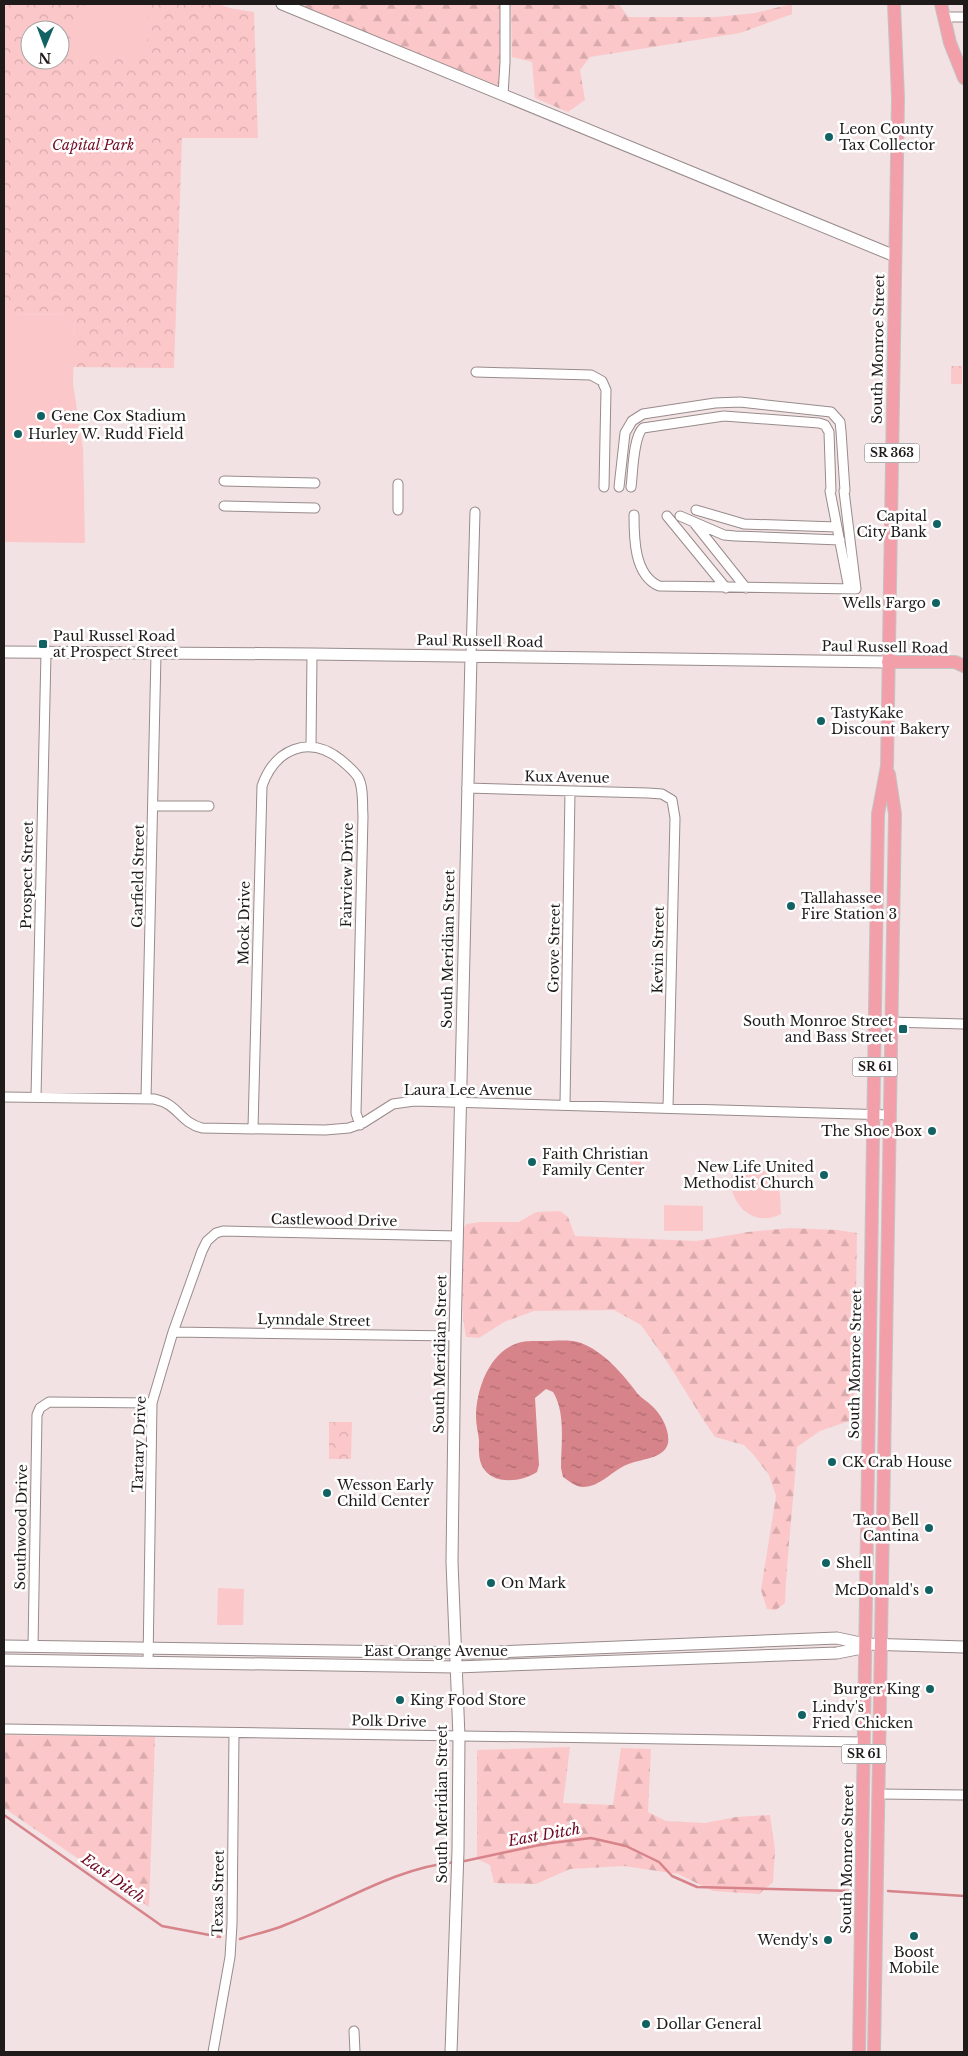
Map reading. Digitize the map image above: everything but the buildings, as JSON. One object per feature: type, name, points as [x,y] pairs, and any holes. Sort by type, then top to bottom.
[{"type":"main road","name":"South Monroe Street","points":[[859,2052],[878,814],[887,766],[898,98],[894,4]]},
{"type":"main road","points":[[942,10],[950,43],[964,78]]},
{"type":"main road","name":"Paul Russell Road","points":[[888,662],[961,661]]},
{"type":"main road","name":"South Monroe Street","points":[[874,2052],[895,808],[887,766]]},
{"type":"main road","points":[[878,840],[886,843],[894,856]]},
{"type":"main road","points":[[876,950],[892,950]]},
{"type":"main road","points":[[863,1796],[874,1802],[879,1810]]},
{"type":"main road","points":[[860,1977],[876,1978]]},
{"type":"street","points":[[282,4],[895,256]]},
{"type":"street","points":[[503,95],[505,4]]},
{"type":"street","points":[[942,10],[964,17]]},
{"type":"street","points":[[476,372],[591,375],[602,381],[606,390],[604,487]]},
{"type":"street","points":[[619,487],[625,433],[628,425],[638,416],[685,406],[740,402],[832,412],[840,422],[845,491],[856,589],[659,586],[648,579],[640,565],[635,542],[634,515]]},
{"type":"street","points":[[631,487],[634,457],[640,431],[643,428],[708,417],[738,416],[825,425],[829,432],[831,491],[849,589]]},
{"type":"street","points":[[224,481],[315,482]]},
{"type":"street","points":[[398,484],[398,510]]},
{"type":"street","points":[[224,506],[315,508]]},
{"type":"street","points":[[696,510],[730,522],[744,524],[837,527]]},
{"type":"street","points":[[470,656],[475,512]]},
{"type":"street","points":[[667,516],[726,588]]},
{"type":"street","points":[[680,516],[724,535],[840,540]]},
{"type":"street","points":[[694,522],[746,588]]},
{"type":"street","name":"Paul Russell Road","points":[[4,652],[888,662]]},
{"type":"street","name":"Prospect Street","points":[[36,1097],[46,653]]},
{"type":"street","name":"Garfield Street","points":[[146,1099],[156,654]]},
{"type":"street","points":[[311,746],[312,654]]},
{"type":"street","name":"South Meridian Street","points":[[451,2052],[458,1852],[459,1737],[452,1562],[455,1336],[470,656]]},
{"type":"street","name":"Fairview Drive","points":[[311,746],[322,748],[344,762],[358,778],[361,789],[363,816],[356,1114],[360,1125]]},
{"type":"street","name":"Mock Drive","points":[[253,1128],[262,786],[266,775],[277,760],[289,752],[311,746]]},
{"type":"street","name":"Kux Avenue","points":[[467,788],[667,795]]},
{"type":"street","name":"Grove Street","points":[[564,1105],[570,791]]},
{"type":"street","name":"Kevin Street","points":[[667,795],[675,805],[668,1108]]},
{"type":"street","points":[[153,806],[209,806]]},
{"type":"street","points":[[890,1022],[964,1024]]},
{"type":"street","name":"Laura Lee Avenue","points":[[4,1097],[146,1099],[162,1101],[169,1104],[184,1120],[202,1128],[335,1130],[360,1125],[385,1109],[402,1102],[460,1101],[890,1115]]},
{"type":"street","name":"Castlewood Drive","points":[[211,1237],[223,1231],[458,1236]]},
{"type":"street","name":"Tartary Drive","points":[[148,1663],[152,1403],[202,1251],[211,1237]]},
{"type":"street","name":"Lynndale Street","points":[[174,1332],[455,1336]]},
{"type":"street","name":"Southwood Drive","points":[[33,1647],[36,1426],[40,1408],[49,1402],[62,1400],[152,1403]]},
{"type":"street","name":"East Orange Avenue","points":[[4,1646],[455,1653],[837,1638],[865,1644],[964,1647]]},
{"type":"street","name":"East Orange Avenue","points":[[4,1660],[456,1667],[838,1653],[857,1649],[865,1644]]},
{"type":"street","name":"Polk Drive","points":[[4,1729],[864,1742]]},
{"type":"street","name":"Texas Street","points":[[213,2052],[230,1957],[234,1732]]},
{"type":"street","points":[[879,1794],[964,1795]]},
{"type":"street","points":[[354,2031],[354,2052]]},
{"type":"green space","name":"Capital Park","points":[[4,4],[219,4],[229,8],[254,12],[258,138],[182,138],[174,368],[73,367],[75,315],[4,314]]},
{"type":"green space","points":[[86,4],[148,4],[147,55],[142,59],[70,53],[73,27]]},
{"type":"green space","points":[[296,4],[501,4],[501,84],[499,86]]},
{"type":"green space","points":[[511,4],[619,4],[628,17],[716,17],[755,13],[792,4],[792,14],[740,33],[590,57],[580,70],[585,100],[568,112],[535,98],[532,62],[512,57]]},
{"type":"green space","name":"Gene Cox Stadium","points":[[4,314],[75,315],[73,384],[83,448],[85,543],[4,542]]},
{"type":"green space","points":[[951,366],[962,366],[962,384],[951,384]]},
{"type":"green space","points":[[630,1150],[640,1151],[643,1157],[640,1165],[630,1165]]},
{"type":"green space","points":[[733,1170],[774,1171],[779,1177],[781,1214],[770,1218],[760,1218],[750,1215],[742,1209],[732,1191]]},
{"type":"green space","points":[[664,1205],[703,1206],[703,1231],[664,1231]]},
{"type":"green space","points":[[560,1211],[568,1217],[575,1236],[696,1241],[748,1232],[790,1228],[837,1230],[857,1233],[854,1411],[849,1421],[820,1431],[797,1447],[785,1603],[776,1610],[767,1609],[761,1590],[776,1496],[769,1475],[744,1445],[715,1437],[666,1360],[641,1325],[614,1310],[534,1311],[504,1322],[479,1338],[466,1337],[463,1318],[461,1230],[467,1224],[519,1222],[536,1212]]},
{"type":"green space","points":[[329,1422],[352,1422],[351,1459],[329,1459]]},
{"type":"green space","points":[[218,1588],[244,1589],[243,1625],[217,1625]]},
{"type":"green space","points":[[4,1735],[155,1737],[149,1907],[4,1808]]},
{"type":"green space","points":[[570,1747],[563,1803],[613,1805],[621,1748],[651,1749],[648,1812],[666,1821],[705,1823],[736,1817],[770,1815],[775,1850],[773,1882],[759,1894],[713,1891],[678,1874],[624,1866],[570,1869],[536,1884],[494,1883],[490,1865],[477,1859],[477,1750]]},
{"type":"water","points":[[567,1341],[581,1343],[605,1358],[619,1371],[639,1395],[659,1413],[668,1433],[666,1448],[651,1458],[626,1465],[600,1482],[583,1487],[575,1485],[563,1477],[561,1468],[562,1429],[560,1409],[553,1392],[546,1389],[535,1398],[539,1465],[537,1472],[516,1480],[493,1477],[482,1466],[480,1460],[476,1417],[478,1396],[485,1375],[504,1350],[520,1342]]},
{"type":"waterway","name":"East Ditch","points":[[4,1815],[162,1926],[220,1937]]},
{"type":"waterway","name":"East Ditch","points":[[460,1862],[544,1844],[591,1838],[626,1846],[659,1862],[672,1876],[697,1887],[853,1891]]},
{"type":"waterway","name":"East Ditch","points":[[240,1939],[306,1917],[368,1888],[411,1871],[455,1862]]},
{"type":"waterway","name":"East Ditch","points":[[888,1891],[964,1896]]},
{"type":"place","name":"Leon County Tax Collector","points":[[829,137]]},
{"type":"place","name":"Gene Cox Stadium","points":[[41,416]]},
{"type":"place","name":"Hurley W. Rudd Field","points":[[18,434]]},
{"type":"place","name":"Capital City Bank","points":[[937,524]]},
{"type":"place","name":"Wells Fargo","points":[[936,603]]},
{"type":"place","name":"Paul Russel Road at Prospect Street","points":[[43,644]]},
{"type":"place","name":"TastyKake Discount Bakery","points":[[821,721]]},
{"type":"place","name":"Tallahassee Fire Station 3","points":[[791,906]]},
{"type":"place","name":"South Monroe Street and Bass Street","points":[[903,1029]]},
{"type":"place","name":"The Shoe Box","points":[[932,1131]]},
{"type":"place","name":"Faith Christian Family Center","points":[[532,1162]]},
{"type":"place","name":"New Life United Methodist Church","points":[[824,1175]]},
{"type":"place","name":"CK Crab House","points":[[832,1462]]},
{"type":"place","name":"Wesson Early Child Center","points":[[327,1493]]},
{"type":"place","name":"Taco Bell Cantina","points":[[929,1528]]},
{"type":"place","name":"Shell","points":[[826,1563]]},
{"type":"place","name":"On Mark","points":[[491,1583]]},
{"type":"place","name":"McDonald's","points":[[929,1590]]},
{"type":"place","name":"Burger King","points":[[930,1689]]},
{"type":"place","name":"King Food Store","points":[[400,1700]]},
{"type":"place","name":"Lindy's Fried Chicken","points":[[802,1715]]},
{"type":"place","name":"Boost Mobile","points":[[914,1936]]},
{"type":"place","name":"Wendy's","points":[[828,1940]]},
{"type":"place","name":"Dollar General","points":[[646,2024]]}]
